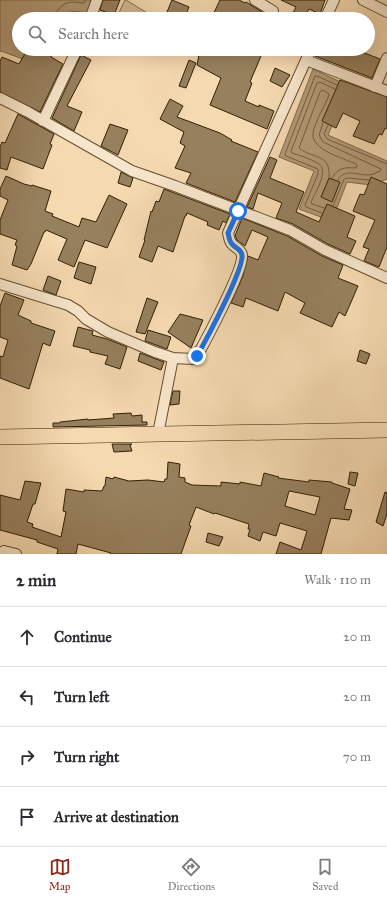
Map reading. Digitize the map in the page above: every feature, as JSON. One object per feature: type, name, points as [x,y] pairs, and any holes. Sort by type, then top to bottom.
[{"type":"main road","points":[[0,437],[387,430]]},
{"type":"street","points":[[93,12],[97,0]]},
{"type":"street","points":[[255,0],[273,11]]},
{"type":"street","points":[[328,12],[334,0]]},
{"type":"street","points":[[363,0],[387,12]]},
{"type":"street","points":[[43,121],[74,56]]},
{"type":"street","points":[[0,284],[68,305],[108,332],[155,352],[173,358],[194,359],[197,356],[228,295],[241,263],[241,251],[231,244],[228,233],[308,56]]},
{"type":"street","points":[[375,87],[387,58]]},
{"type":"street","points":[[306,60],[387,91]]},
{"type":"street","points":[[0,98],[132,171],[290,230],[325,250],[387,278]]},
{"type":"street","points":[[158,434],[173,358]]},
{"type":"street","points":[[3,554],[4,551],[16,554]]},
{"type":"shaded area","points":[[126,0],[146,12],[119,12]]},
{"type":"shaded area","points":[[98,9],[105,12],[97,12]]},
{"type":"water","points":[[0,0],[95,0],[91,12],[12,12],[12,55],[1,51],[0,52]]},
{"type":"water","points":[[15,56],[38,56],[34,63]]},
{"type":"water","points":[[313,69],[349,86],[328,135],[387,161],[387,179],[371,185],[347,182],[332,221],[299,209],[314,171],[279,157]]},
{"type":"building","points":[[103,0],[120,0],[115,12],[106,12],[100,10]]},
{"type":"building","points":[[172,0],[189,7],[187,12],[167,12]]},
{"type":"building","points":[[220,0],[239,0],[245,3],[246,2],[262,12],[214,12]]},
{"type":"building","points":[[281,0],[325,0],[321,12],[316,12],[309,9],[308,12],[294,12],[296,7]]},
{"type":"building","points":[[24,56],[51,56],[63,64],[40,112],[0,92],[0,61],[2,57],[19,64]]},
{"type":"building","points":[[81,56],[91,60],[67,106],[82,112],[74,131],[52,118]]},
{"type":"building","points":[[199,56],[261,56],[250,82],[252,83],[245,101],[274,111],[267,129],[210,105],[221,78],[197,65]]},
{"type":"building","points":[[315,56],[372,56],[380,59],[372,78]]},
{"type":"building","points":[[189,60],[196,63],[186,88],[179,86]]},
{"type":"building","points":[[275,68],[290,75],[282,87],[270,81]]},
{"type":"building","points":[[340,80],[387,97],[387,129],[385,128],[382,135],[379,134],[374,144],[353,136],[360,121],[343,113],[336,128],[322,121]]},
{"type":"building","points":[[170,99],[183,106],[177,117],[220,133],[232,140],[231,141],[258,152],[235,202],[186,183],[191,173],[175,168],[185,146],[180,143],[184,132],[160,119]]},
{"type":"building","points":[[18,114],[54,134],[50,144],[52,145],[43,169],[11,157],[7,170],[0,168],[0,147],[2,142],[5,143]]},
{"type":"building","points":[[110,124],[128,130],[118,155],[101,146]]},
{"type":"building","points":[[270,157],[277,160],[270,178],[304,192],[296,212],[319,222],[327,204],[355,216],[347,237],[356,241],[350,254],[328,244],[293,224],[276,218],[282,203],[258,193],[253,209],[247,207]]},
{"type":"building","points":[[121,172],[133,178],[130,187],[118,183]]},
{"type":"building","points":[[6,176],[24,184],[51,191],[45,211],[53,214],[52,216],[79,227],[82,218],[96,222],[109,195],[127,204],[107,248],[85,240],[74,267],[58,260],[67,239],[46,230],[27,270],[12,265],[17,240],[0,234],[0,220],[8,200],[0,196],[0,189]]},
{"type":"building","points":[[371,177],[387,184],[387,247],[379,267],[364,261],[369,249],[363,247],[375,220],[353,211],[360,194],[364,195]]},
{"type":"building","points":[[329,178],[340,182],[332,202],[321,197]]},
{"type":"building","points":[[164,189],[230,214],[226,223],[223,221],[219,230],[207,225],[208,222],[187,213],[173,252],[158,246],[152,262],[139,257],[145,240],[151,211],[152,212],[156,201],[159,202]]},
{"type":"building","points":[[242,218],[287,236],[322,256],[343,265],[338,278],[358,286],[345,316],[339,312],[332,327],[300,313],[305,303],[285,292],[278,311],[246,298],[243,307],[231,303],[243,276],[248,256],[258,260],[268,237],[252,230],[245,246],[237,240],[235,236]]},
{"type":"building","points":[[79,262],[96,267],[91,284],[74,278]]},
{"type":"building","points":[[48,276],[61,281],[56,295],[43,290]]},
{"type":"building","points":[[5,293],[24,300],[18,315],[31,321],[31,323],[55,331],[50,346],[43,343],[29,389],[0,378],[0,356],[3,357],[8,340],[0,337],[0,306]]},
{"type":"building","points":[[147,298],[158,302],[145,334],[136,332]]},
{"type":"building","points":[[180,314],[203,320],[191,348],[168,332]]},
{"type":"building","points":[[78,327],[93,331],[92,335],[127,347],[120,369],[105,364],[108,356],[73,346]]},
{"type":"building","points":[[148,330],[171,337],[167,349],[145,341]]},
{"type":"building","points":[[360,350],[370,354],[366,364],[357,361]]},
{"type":"building","points":[[140,353],[164,362],[161,370],[138,361]]},
{"type":"building","points":[[173,391],[180,391],[179,404],[170,405]]},
{"type":"building","points":[[131,413],[132,416],[142,415],[142,422],[147,422],[147,425],[53,427],[53,423],[114,418],[113,414]]},
{"type":"building","points":[[112,444],[132,444],[130,445],[132,451],[114,452]]},
{"type":"building","points":[[168,462],[180,464],[179,477],[185,478],[185,482],[192,485],[221,486],[221,482],[240,484],[240,482],[261,486],[264,473],[279,477],[278,478],[309,482],[309,480],[332,482],[350,489],[344,509],[352,510],[349,520],[331,518],[321,554],[276,554],[280,542],[301,550],[307,531],[280,523],[276,536],[263,532],[260,541],[248,536],[250,529],[248,529],[249,524],[196,507],[181,554],[110,554],[111,553],[78,544],[76,554],[57,554],[58,549],[37,542],[37,540],[0,530],[0,495],[20,500],[25,481],[41,483],[35,504],[33,504],[27,522],[33,524],[32,527],[61,537],[66,512],[63,511],[66,489],[84,492],[84,490],[102,491],[105,486],[106,477],[113,479],[114,477],[129,481],[148,480],[164,482],[165,479],[167,479]],"holes":[[[289,491],[320,497],[315,515],[285,506]]]},
{"type":"building","points":[[350,472],[358,473],[355,486],[348,484]]},
{"type":"building","points":[[385,492],[387,493],[387,514],[383,526],[376,522]]},
{"type":"building","points":[[208,533],[223,537],[219,546],[206,542]]},
{"type":"route","points":[[197,356],[228,295],[241,263],[241,251],[231,244],[228,233],[238,211]]}]
